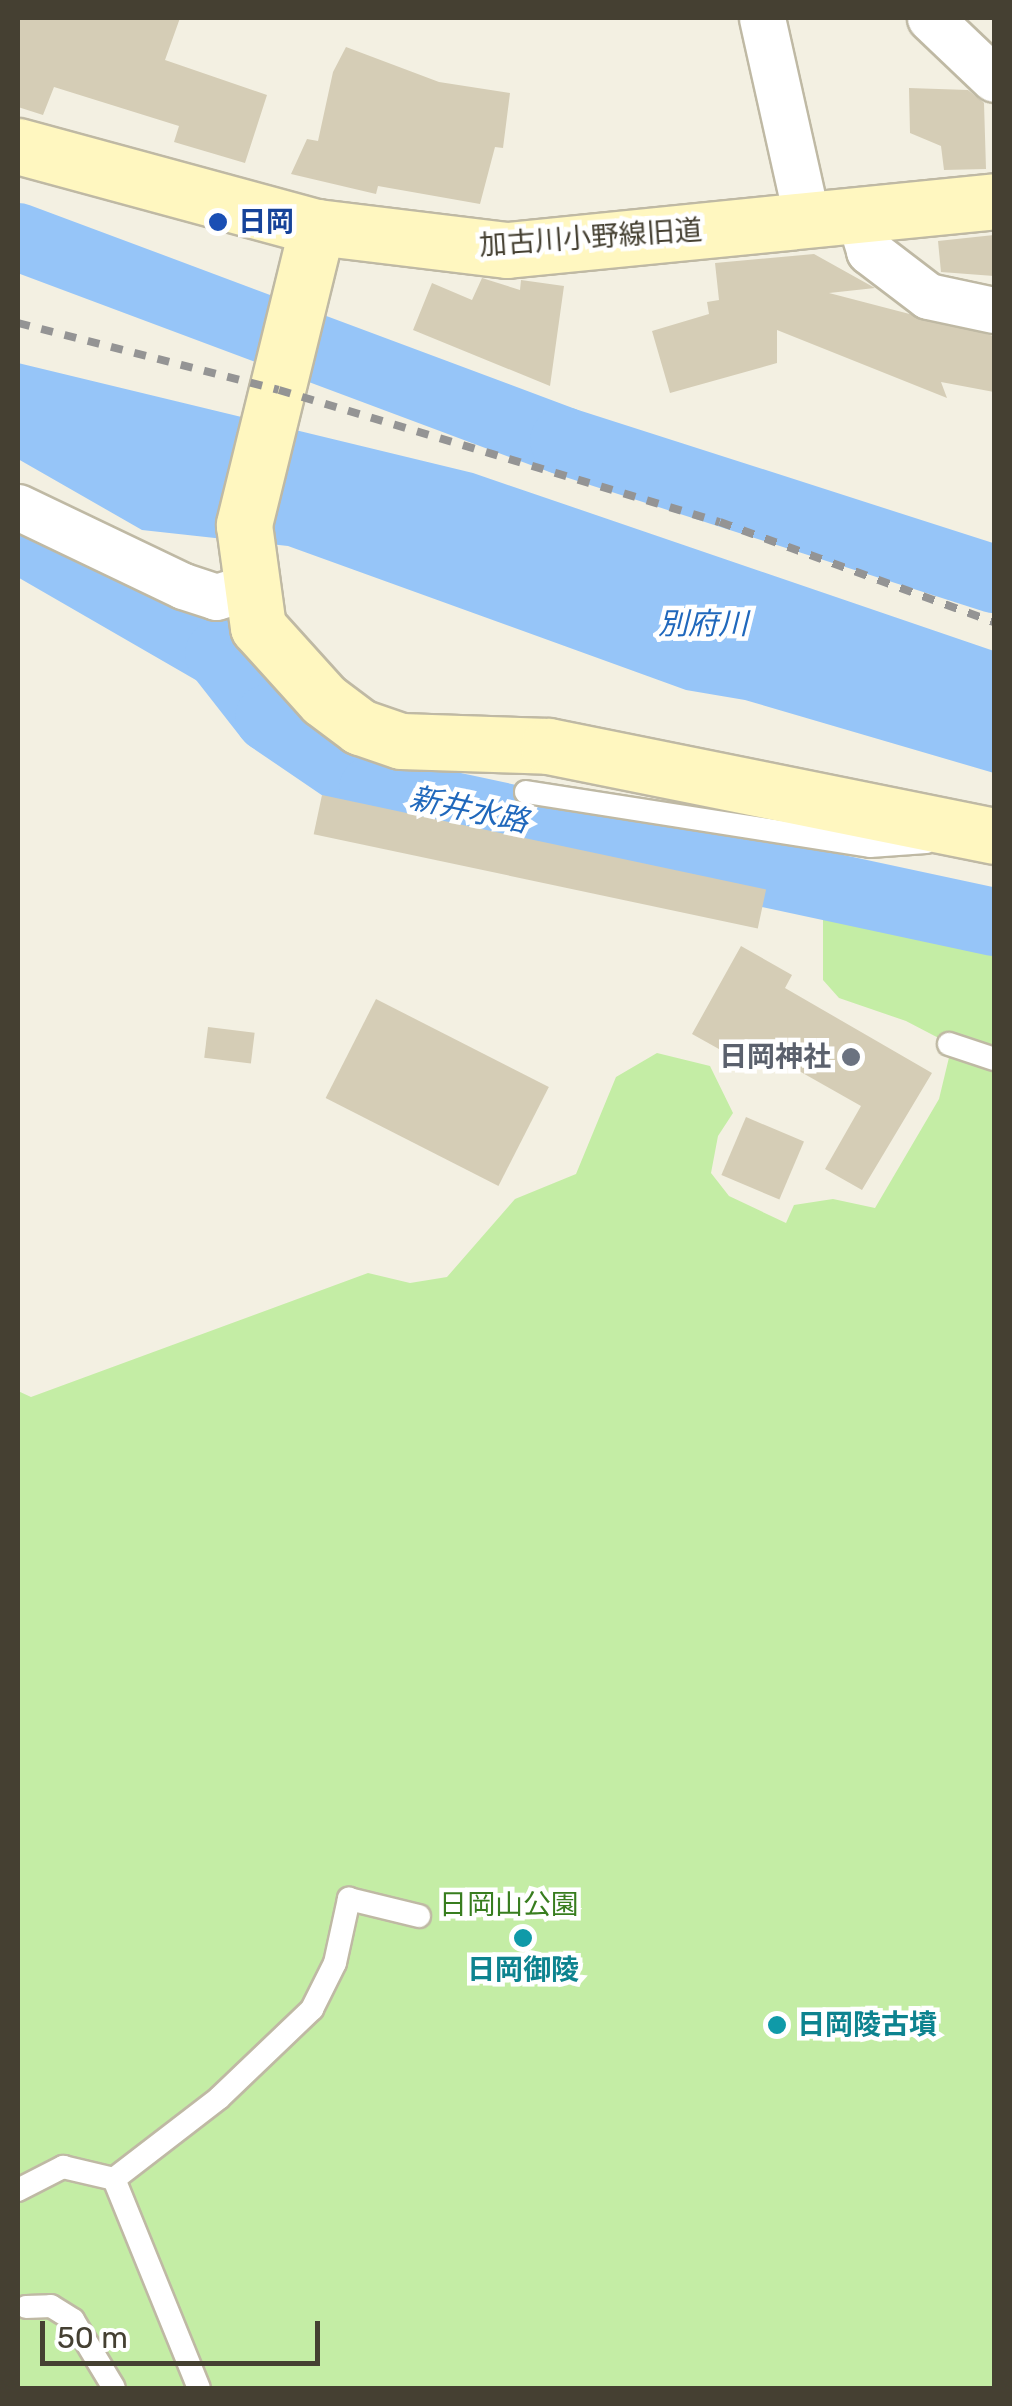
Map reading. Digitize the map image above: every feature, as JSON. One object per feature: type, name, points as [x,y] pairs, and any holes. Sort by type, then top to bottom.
[{"type":"street","points":[[762,18],[832,217],[868,251],[928,296],[994,310]]},
{"type":"street","points":[[930,18],[994,79]]},
{"type":"street","name":"加古川小野線旧道","points":[[18,146],[316,227],[507,250],[994,200]]},
{"type":"street","points":[[316,227],[244,525],[249,587],[258,627],[275,653],[336,709],[387,736],[456,746],[548,746],[994,836]]},
{"type":"street","points":[[18,507],[183,586],[216,597],[249,587]]},
{"type":"lane","points":[[526,792],[870,846],[994,836]]},
{"type":"lane","points":[[949,1044],[994,1059]]},
{"type":"lane","points":[[114,2180],[219,2098],[312,2008],[336,1963],[350,1899],[419,1916]]},
{"type":"lane","points":[[18,2190],[63,2168],[114,2180]]},
{"type":"lane","points":[[114,2180],[199,2388]]},
{"type":"lane","points":[[26,2308],[51,2306],[73,2320],[114,2388]]},
{"type":"green space","name":"日岡山公園","points":[[862,893],[994,913],[994,2388],[18,2388],[18,1391],[31,1397],[368,1273],[410,1283],[447,1277],[515,1199],[576,1174],[616,1077],[657,1053],[710,1066],[733,1113],[718,1136],[711,1173],[729,1196],[786,1223],[794,1205],[833,1199],[875,1208],[939,1099],[952,1045],[906,1021],[839,998],[823,980],[823,909]]},
{"type":"water","name":"別府川","points":[[18,363],[473,473],[994,651],[994,773],[745,700],[686,690],[288,546],[142,530],[18,459]]},
{"type":"building","points":[[18,18],[180,18],[165,60],[267,95],[245,163],[174,142],[179,126],[54,87],[43,115],[18,107]]},
{"type":"building","points":[[346,47],[439,82],[510,93],[503,148],[495,147],[480,204],[378,186],[376,194],[291,174],[307,139],[318,141],[333,72]]},
{"type":"building","points":[[909,88],[968,90],[984,103],[986,169],[944,170],[941,146],[910,133]]},
{"type":"building","points":[[994,235],[994,276],[941,272],[938,241]]},
{"type":"building","points":[[814,254],[875,288],[829,293],[994,336],[994,392],[941,382],[947,398],[777,330],[777,363],[670,393],[652,331],[709,314],[707,302],[719,300],[715,263]]},
{"type":"building","points":[[482,278],[520,290],[521,280],[564,286],[550,386],[413,330],[432,283],[472,300]]},
{"type":"building","points":[[322,795],[766,889],[758,929],[314,834]]},
{"type":"building","points":[[741,946],[792,975],[785,988],[932,1073],[862,1190],[825,1169],[861,1106],[753,1045],[744,1063],[692,1034]]},
{"type":"building","points":[[376,999],[549,1087],[498,1186],[326,1098]]},
{"type":"building","points":[[208,1027],[255,1033],[251,1063],[204,1058]]},
{"type":"building","points":[[746,1117],[804,1142],[779,1200],[721,1175]]},
{"type":"waterway","points":[[18,214],[281,310]]},
{"type":"waterway","points":[[18,226],[280,325]]},
{"type":"waterway","name":"別府川","points":[[18,237],[564,441],[994,579]]},
{"type":"waterway","points":[[308,319],[709,467],[994,554]]},
{"type":"waterway","points":[[307,335],[799,506]]},
{"type":"waterway","name":"新井水路","points":[[18,538],[219,654],[269,718],[373,789],[994,922]]},
{"type":"railway","points":[[18,323],[279,390],[720,522],[994,622]]},
{"type":"place","name":"日岡","points":[[218,222]]},
{"type":"place","name":"日岡神社","points":[[851,1057]]},
{"type":"place","name":"日岡御陵","points":[[523,1938]]},
{"type":"place","name":"日岡陵古墳","points":[[777,2025]]}]
